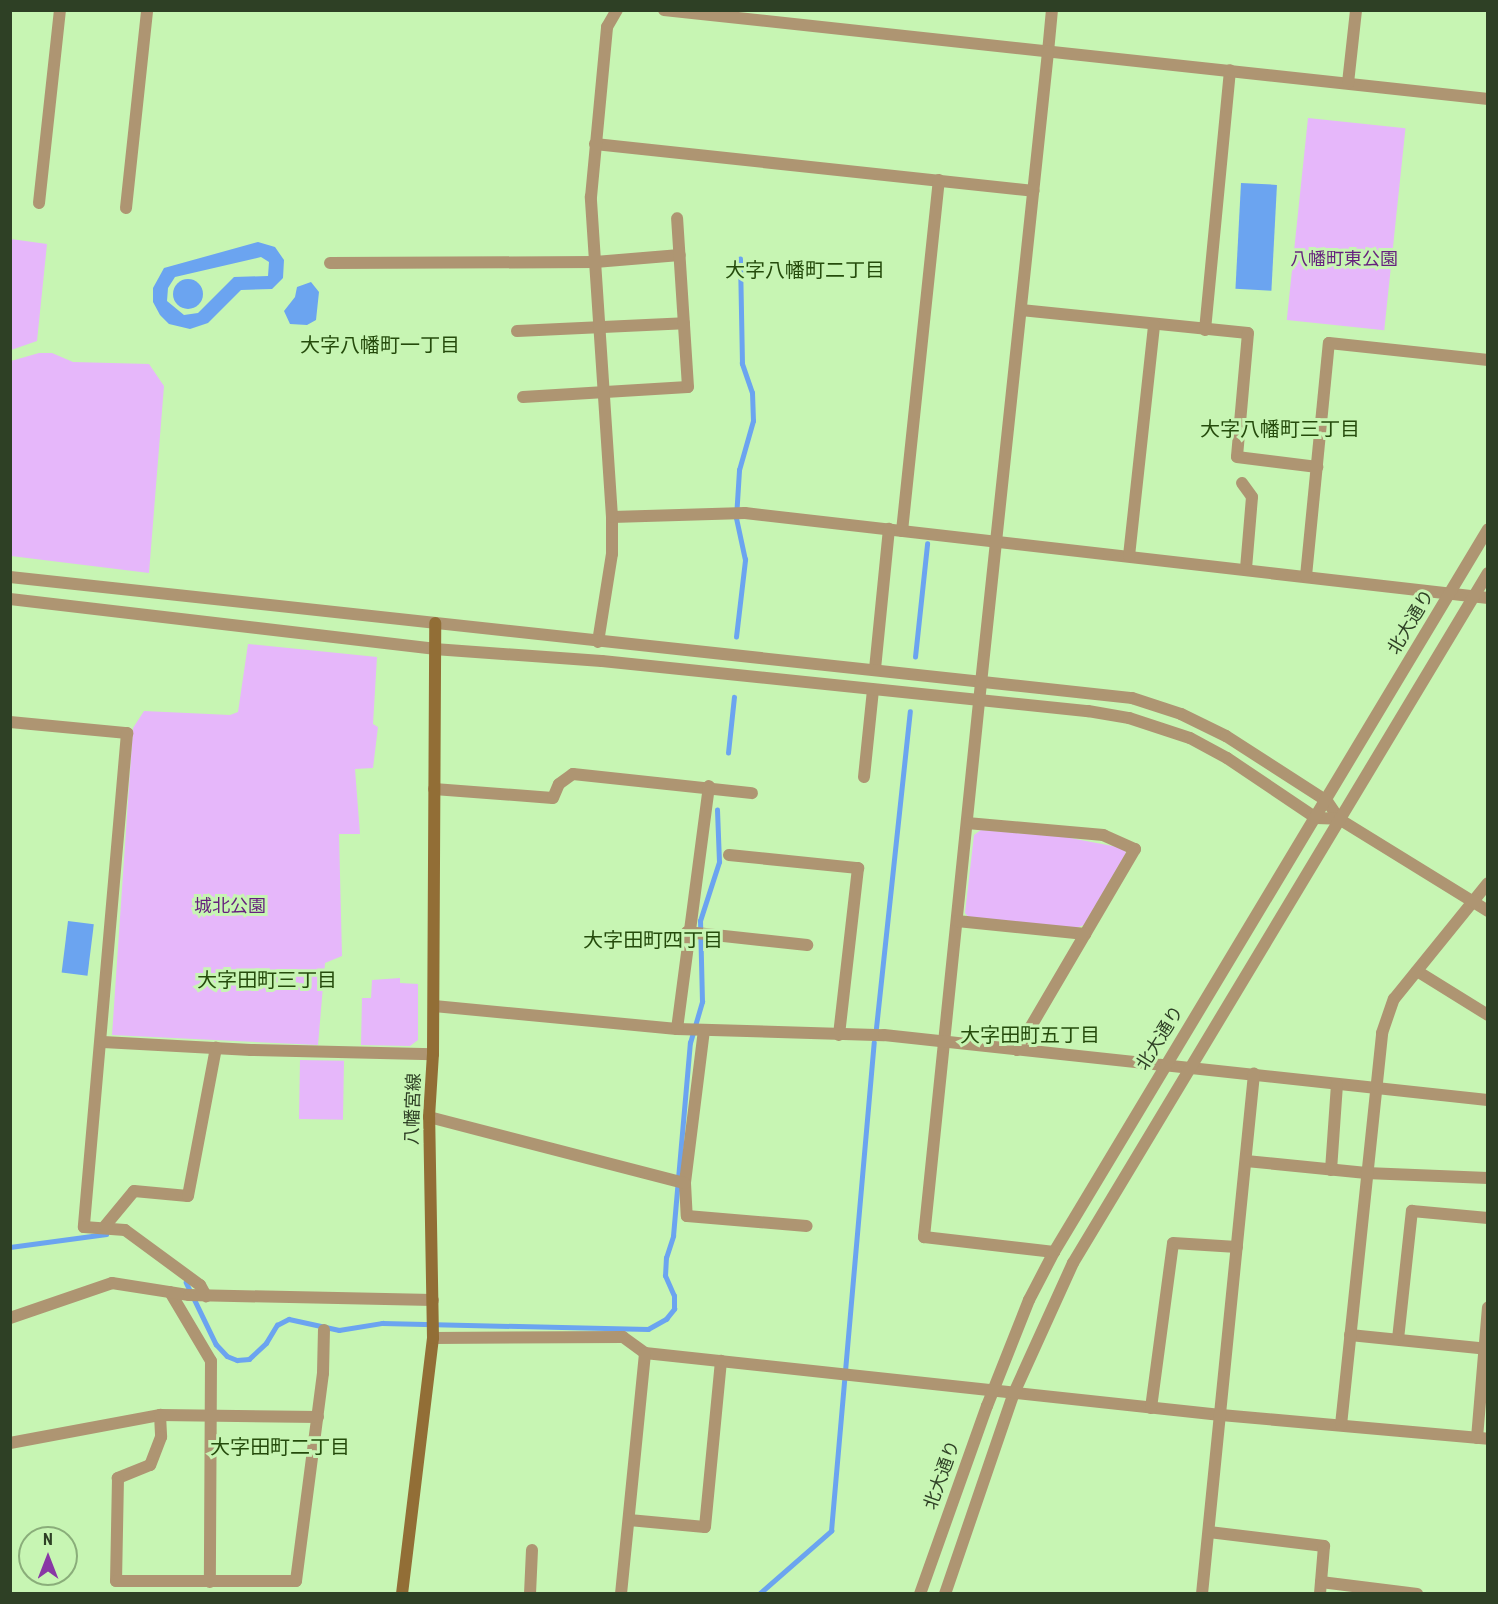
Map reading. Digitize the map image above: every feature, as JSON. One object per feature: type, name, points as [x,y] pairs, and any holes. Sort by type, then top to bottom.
[{"type":"main road","name":"八幡宮線","points":[[402,1593],[433,1330],[429,1117],[434,1006],[435,623]]},
{"type":"street","points":[[39,203],[60,10]]},
{"type":"street","points":[[126,208],[147,10]]},
{"type":"street","points":[[598,642],[612,554],[612,517],[591,197],[607,27],[617,10]]},
{"type":"street","points":[[664,10],[1488,99]]},
{"type":"street","points":[[1052,10],[924,1237],[1054,1252]]},
{"type":"street","points":[[1348,83],[1356,10]]},
{"type":"street","points":[[1205,330],[1230,70]]},
{"type":"street","points":[[595,144],[1033,191]]},
{"type":"street","points":[[875,669],[939,180]]},
{"type":"street","points":[[523,397],[688,387],[677,218]]},
{"type":"street","points":[[330,262],[595,262],[680,255]]},
{"type":"street","points":[[1020,310],[1248,333],[1237,457],[1317,467]]},
{"type":"street","points":[[517,331],[684,322]]},
{"type":"street","points":[[1129,556],[1154,325]]},
{"type":"street","points":[[1306,576],[1329,343],[1488,360]]},
{"type":"street","points":[[1242,483],[1252,497],[1246,569]]},
{"type":"street","points":[[612,517],[745,513],[1488,598]]},
{"type":"street","name":"北大通り","points":[[920,1593],[993,1390],[1029,1300],[1054,1252],[1327,801],[1488,529]]},
{"type":"street","points":[[945,1593],[1014,1394],[1073,1263],[1488,573]]},
{"type":"street","points":[[10,577],[1132,698],[1181,714],[1226,736],[1327,801],[1339,819],[1488,911]]},
{"type":"street","points":[[10,599],[434,648],[613,662],[979,702],[1088,711],[1160,727],[1227,758],[1316,818],[1339,819]]},
{"type":"street","points":[[864,777],[873,690]]},
{"type":"street","points":[[10,722],[127,734],[103,1042],[84,1227],[105,1226],[125,1230],[200,1285],[198,1296]]},
{"type":"street","points":[[434,789],[553,798],[560,784],[573,774],[709,786],[752,793]]},
{"type":"street","points":[[709,786],[687,932],[692,1030],[679,1183],[687,1216],[807,1226]]},
{"type":"street","points":[[967,823],[1103,835],[1135,849],[1017,1050]]},
{"type":"street","points":[[729,855],[858,868],[839,1035]]},
{"type":"street","points":[[1341,1425],[1382,1033],[1394,999],[1488,883]]},
{"type":"street","points":[[957,921],[1085,934]]},
{"type":"street","points":[[687,932],[807,945]]},
{"type":"street","points":[[1417,971],[1488,1015]]},
{"type":"street","points":[[434,1006],[692,1030],[839,1035],[944,1042],[1488,1100]]},
{"type":"street","points":[[103,1042],[216,1048],[433,1054]]},
{"type":"street","points":[[105,1226],[134,1191],[188,1196],[216,1048]]},
{"type":"street","points":[[1202,1593],[1254,1074]]},
{"type":"street","points":[[1331,1170],[1337,1084]]},
{"type":"street","points":[[429,1117],[679,1183]]},
{"type":"street","points":[[1246,1161],[1366,1173],[1488,1178]]},
{"type":"street","points":[[1398,1339],[1412,1211],[1488,1218]]},
{"type":"street","points":[[1151,1408],[1173,1243],[1237,1247]]},
{"type":"street","points":[[10,1318],[112,1283],[198,1296],[433,1300]]},
{"type":"street","points":[[170,1292],[210,1361],[210,1582]]},
{"type":"street","points":[[433,1330],[623,1337],[645,1353],[1151,1408],[1482,1438],[1488,1307]]},
{"type":"street","points":[[160,1415],[160,1437],[150,1465],[118,1478],[116,1581],[296,1581],[318,1417],[324,1330]]},
{"type":"street","points":[[1350,1335],[1485,1348]]},
{"type":"street","points":[[621,1593],[645,1353]]},
{"type":"street","points":[[629,1520],[705,1527],[721,1361]]},
{"type":"street","points":[[11,1440],[160,1415],[318,1417]]},
{"type":"street","points":[[1209,1532],[1324,1546],[1321,1588],[1417,1593]]},
{"type":"street","points":[[530,1593],[532,1550]]},
{"type":"green space","name":"八幡町東公園","points":[[1308,118],[1405,128],[1384,330],[1287,320]]},
{"type":"green space","points":[[11,239],[47,244],[37,341],[11,350]]},
{"type":"green space","points":[[39,353],[52,353],[73,362],[149,364],[164,386],[149,573],[11,556],[11,361]]},
{"type":"green space","name":"城北公園","points":[[248,644],[377,657],[373,724],[378,727],[373,768],[355,769],[360,834],[339,834],[342,956],[325,963],[318,1045],[112,1035],[133,728],[144,711],[230,715],[238,712]]},
{"type":"green space","points":[[981,830],[1065,837],[1123,848],[1126,853],[1084,925],[1076,928],[969,918],[965,913],[974,835]]},
{"type":"green space","points":[[400,978],[400,983],[418,984],[418,1040],[410,1046],[361,1045],[362,998],[371,998],[372,980]]},
{"type":"green space","points":[[300,1060],[344,1061],[343,1120],[299,1119]]},
{"type":"water","points":[[1241,183],[1277,185],[1271,291],[1235,289]]},
{"type":"water","points":[[258,242],[275,247],[284,260],[283,278],[272,289],[241,290],[208,323],[190,329],[169,324],[160,315],[153,302],[153,288],[164,268]],"holes":[[[261,257],[269,262],[268,276],[234,277],[198,313],[184,315],[167,301],[168,288],[175,277]]]},
{"type":"water","points":[[188,279],[199,283],[203,294],[199,305],[188,309],[177,305],[173,294],[177,283]]},
{"type":"water","points":[[311,282],[319,292],[316,320],[307,325],[290,324],[284,311],[295,297],[297,287]]},
{"type":"water","points":[[68,921],[94,924],[87,976],[62,973]]},
{"type":"waterway","points":[[736,637],[745,560],[736,518],[739,470],[753,421],[752,393],[742,364],[740,259]]},
{"type":"waterway","points":[[915,657],[927,544]]},
{"type":"waterway","points":[[728,753],[734,697]]},
{"type":"waterway","points":[[876,1028],[910,712]]},
{"type":"waterway","points":[[186,1282],[216,1344],[227,1356],[237,1360],[249,1359],[266,1343],[277,1325],[289,1319],[339,1330],[382,1323],[648,1329],[666,1319],[674,1309],[674,1296],[665,1276],[666,1258],[673,1236],[690,1043],[702,1002],[700,921],[719,862],[717,810]]},
{"type":"waterway","points":[[759,1594],[831,1531],[874,1043]]},
{"type":"waterway","points":[[10,1247],[106,1234]]},
{"type":"district","name":"大字八幡町二丁目","points":[[805,270]]},
{"type":"district","name":"大字八幡町一丁目","points":[[380,345]]},
{"type":"district","name":"大字八幡町三丁目","points":[[1280,429]]},
{"type":"district","name":"大字田町四丁目","points":[[653,940]]},
{"type":"district","name":"大字田町三丁目","points":[[267,980]]},
{"type":"district","name":"大字田町五丁目","points":[[1030,1035]]},
{"type":"district","name":"大字田町二丁目","points":[[280,1447]]}]
